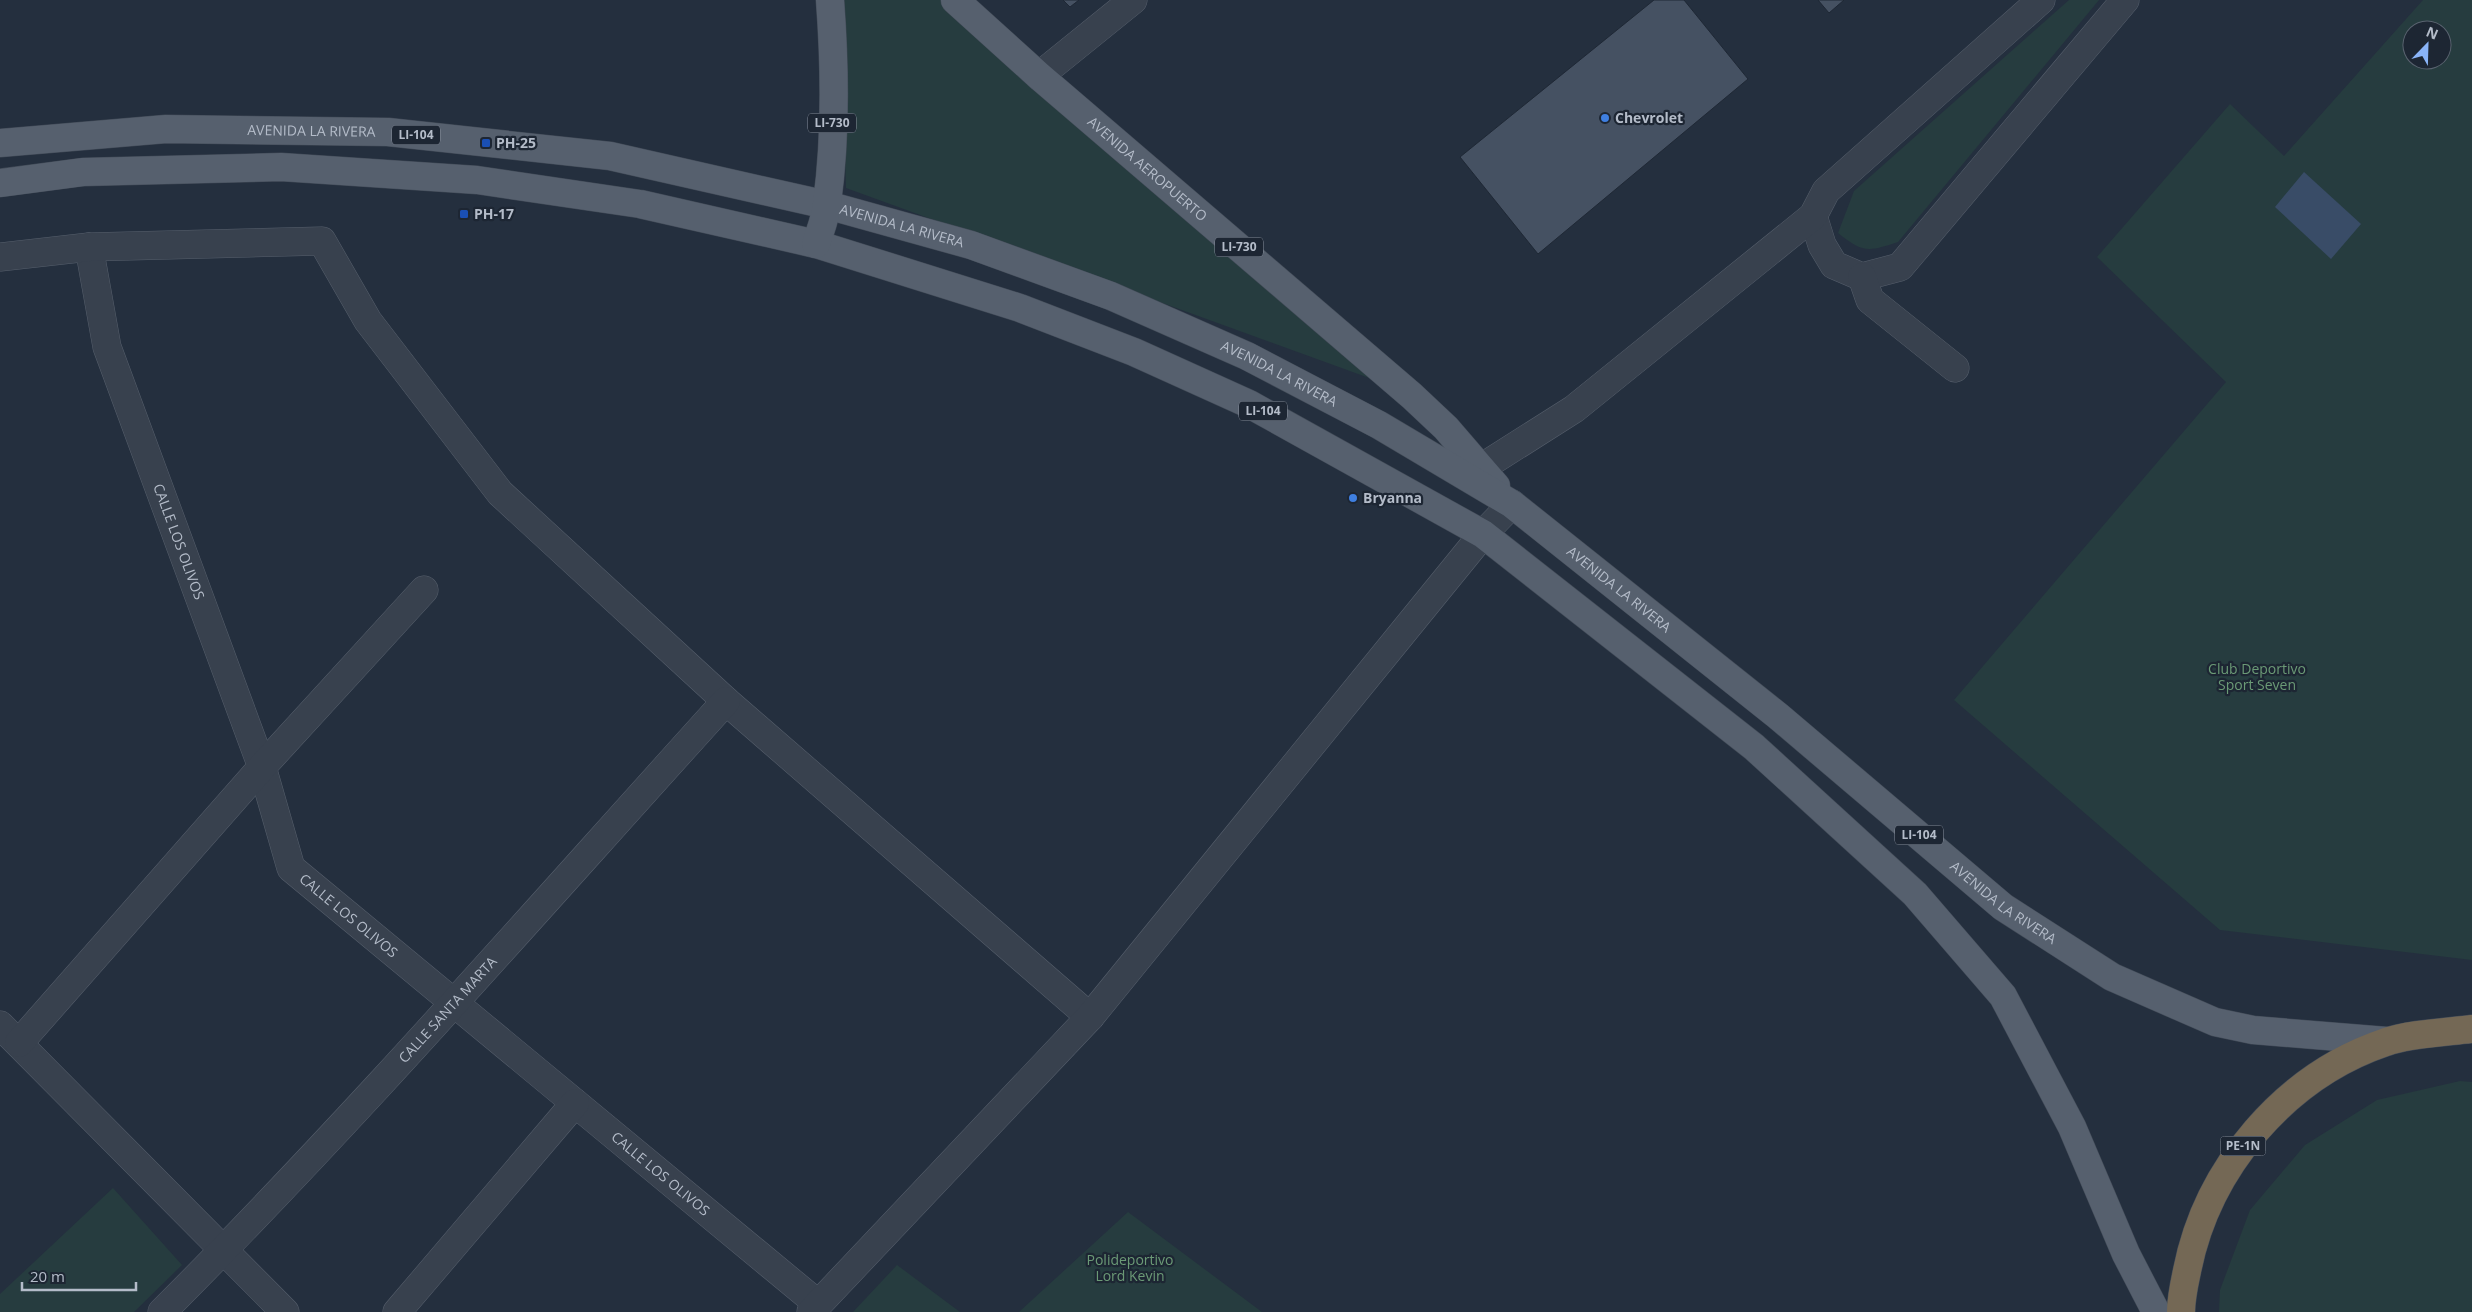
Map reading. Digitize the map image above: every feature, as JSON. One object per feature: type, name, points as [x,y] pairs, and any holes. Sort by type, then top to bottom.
[{"type":"highway","name":"PE-1N","points":[[2181,1312],[2192,1244],[2214,1190],[2246,1141],[2294,1093],[2334,1066],[2387,1041],[2472,1029]]},
{"type":"main road","name":"LI-730","points":[[816,244],[827,205],[834,49],[830,0]]},
{"type":"main road","name":"AVENIDA AEROPUERTO","points":[[955,0],[1039,76],[1412,396],[1446,428],[1512,504]]},
{"type":"main road","name":"AVENIDA LA RIVERA","points":[[0,143],[166,129],[388,132],[610,156],[827,205],[971,245],[1111,296],[1247,356],[1379,425],[1512,504],[1778,716],[2003,907],[2112,977],[2215,1022],[2253,1030],[2387,1041]]},
{"type":"main road","name":"LI-104","points":[[0,183],[83,172],[281,167],[477,180],[640,204],[816,244],[1020,308],[1134,352],[1249,404],[1483,534],[1754,747],[1914,894],[2003,996],[2072,1126],[2126,1254],[2156,1312]]},
{"type":"street","points":[[1039,76],[1133,0]]},
{"type":"street","points":[[1481,468],[1574,410],[1813,216],[1826,191],[2041,0]]},
{"type":"street","points":[[1813,216],[1822,245],[1834,265],[1862,276],[1900,267],[2125,0]]},
{"type":"street","points":[[0,257],[88,247],[322,240],[368,321],[500,493],[726,700],[1090,1017]]},
{"type":"street","name":"CALLE LOS OLIVOS","points":[[88,247],[107,347],[262,767],[291,868],[575,1103],[814,1308]]},
{"type":"street","points":[[1862,276],[1870,300],[1955,368]]},
{"type":"street","points":[[814,1308],[1090,1017],[1483,534],[1512,504]]},
{"type":"street","points":[[285,1312],[9,1034],[262,767],[424,590]]},
{"type":"street","name":"CALLE SANTA MARTA","points":[[162,1312],[223,1250],[454,1003],[726,700]]},
{"type":"street","points":[[397,1312],[575,1103]]},
{"type":"green space","points":[[840,0],[950,0],[1383,383],[846,188]]},
{"type":"green space","points":[[2069,0],[2099,0],[1898,242],[1879,248],[1866,249],[1854,244],[1838,233],[1854,191]]},
{"type":"green space","name":"Club Deportivo Sport Seven","points":[[2423,0],[2472,0],[2472,960],[2220,930],[1954,700],[2226,382],[2097,257],[2230,104],[2284,156],[2402,24],[2402,70],[2452,70],[2452,20],[2405,20]]},
{"type":"green space","points":[[2460,1081],[2472,1082],[2472,1312],[2219,1312],[2220,1290],[2250,1210],[2305,1145],[2377,1100]]},
{"type":"green space","points":[[113,1188],[182,1265],[134,1312],[0,1312],[0,1294]]},
{"type":"green space","name":"Polideportivo Lord Kevin","points":[[1128,1212],[1262,1312],[1019,1312]]},
{"type":"green space","points":[[897,1265],[960,1312],[853,1312]]},
{"type":"water","points":[[2304,172],[2361,224],[2331,259],[2275,207]]},
{"type":"building","points":[[1063,0],[1079,0],[1070,7]]},
{"type":"building","name":"Chevrolet","points":[[1654,0],[1684,0],[1748,79],[1538,254],[1460,157]]},
{"type":"building","points":[[1818,0],[1844,0],[1829,13]]},
{"type":"place","name":"Chevrolet","points":[[1605,118]]},
{"type":"place","name":"PH-25","points":[[486,143]]},
{"type":"place","name":"PH-17","points":[[464,214]]},
{"type":"place","name":"Bryanna","points":[[1353,498]]}]
